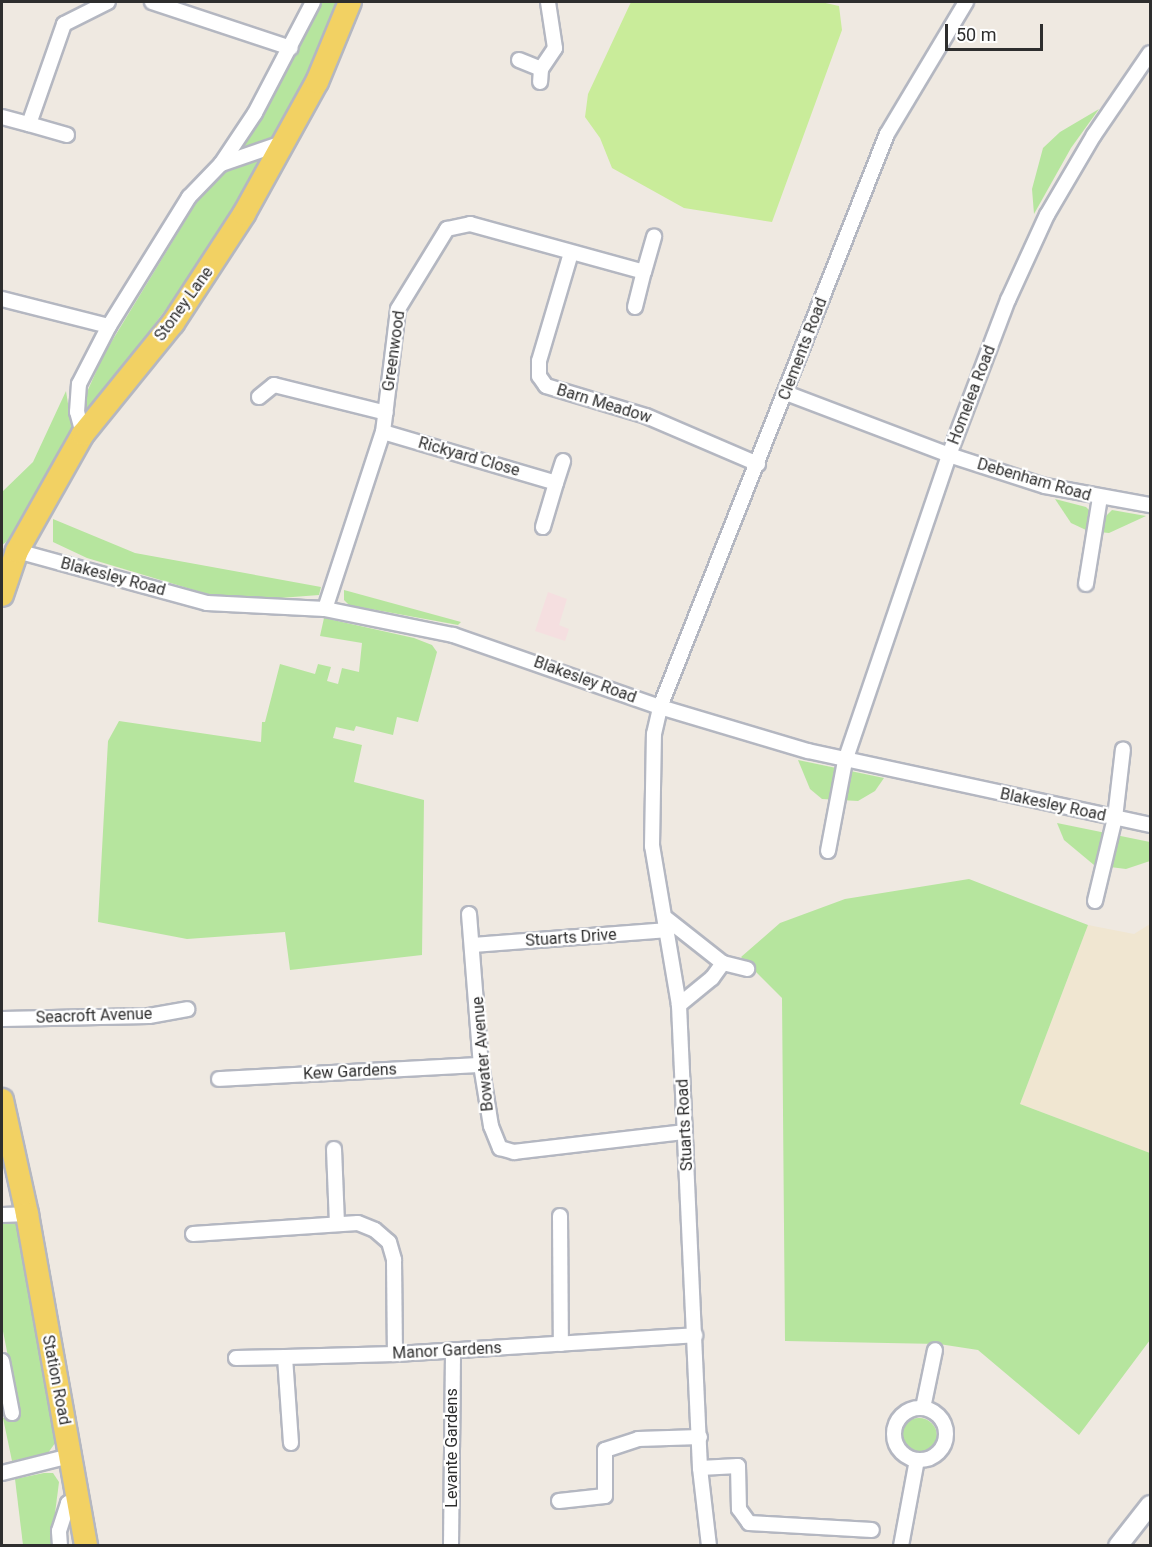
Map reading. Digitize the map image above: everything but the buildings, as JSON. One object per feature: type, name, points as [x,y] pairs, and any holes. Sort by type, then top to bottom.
[{"type":"main road","name":"Stoney Lane","points":[[2,595],[10,560],[83,434],[173,323],[286,142],[317,82],[350,2]]},
{"type":"main road","points":[[2,1100],[27,1214]]},
{"type":"main road","name":"Station Road","points":[[27,1214],[86,1545]]},
{"type":"street","points":[[29,124],[64,24],[108,2]]},
{"type":"street","points":[[152,2],[291,48]]},
{"type":"street","points":[[83,434],[77,412],[79,384],[109,327],[189,198],[221,164],[291,48],[313,2]]},
{"type":"street","points":[[519,60],[540,76],[555,48],[548,2]]},
{"type":"street","name":"Clements Road","points":[[660,707],[887,134],[966,2]]},
{"type":"street","name":"Homelea Road","points":[[828,851],[845,761],[949,455],[1008,300],[1047,215],[1094,135],[1150,53]]},
{"type":"street","points":[[2,117],[67,135]]},
{"type":"street","points":[[221,164],[286,142]]},
{"type":"street","name":"Greenwood","points":[[325,609],[383,432],[398,309],[447,228],[470,224],[644,272]]},
{"type":"street","points":[[635,307],[654,236]]},
{"type":"street","name":"Barn Meadow","points":[[571,253],[539,361],[539,376],[546,387],[646,416],[758,464]]},
{"type":"street","points":[[2,299],[109,327]]},
{"type":"street","points":[[259,397],[274,385],[386,413]]},
{"type":"street","name":"Debenham Road","points":[[786,393],[949,455],[1100,498],[1150,505]]},
{"type":"street","name":"Rickyard Close","points":[[383,432],[556,483]]},
{"type":"street","points":[[543,527],[563,461]]},
{"type":"street","points":[[1086,584],[1100,498]]},
{"type":"street","name":"Blakesley Road","points":[[10,560],[207,603],[325,609],[453,635],[660,707],[845,761],[1150,825]]},
{"type":"street","name":"Stuarts Road","points":[[660,707],[650,781],[652,846],[679,1005],[700,1468],[709,1545]]},
{"type":"street","points":[[1095,901],[1115,818],[1124,749]]},
{"type":"street","name":"Bowater Avenue","points":[[469,914],[481,1065],[495,1141],[505,1150],[685,1132]]},
{"type":"street","points":[[667,925],[723,963],[747,969]]},
{"type":"street","name":"Stuarts Drive","points":[[473,945],[667,925]]},
{"type":"street","points":[[679,1005],[712,978],[723,963]]},
{"type":"street","name":"Seacroft Avenue","points":[[2,1019],[149,1016],[187,1009]]},
{"type":"street","name":"Kew Gardens","points":[[219,1079],[481,1065]]},
{"type":"street","points":[[334,1149],[337,1224]]},
{"type":"street","points":[[2,1215],[27,1214]]},
{"type":"street","points":[[560,1216],[561,1344]]},
{"type":"street","points":[[193,1234],[358,1223],[375,1230],[389,1242],[395,1272],[395,1354]]},
{"type":"street","name":"Manor Gardens","points":[[236,1358],[395,1354],[695,1335]]},
{"type":"street","name":"Levante Gardens","points":[[451,1545],[453,1350]]},
{"type":"street","points":[[922,1408],[935,1350]]},
{"type":"street","points":[[285,1357],[291,1443]]},
{"type":"street","points":[[2,1361],[12,1413]]},
{"type":"street","points":[[922,1408],[941,1419],[946,1433],[937,1453],[917,1460],[898,1449],[895,1428],[908,1411],[922,1408]]},
{"type":"street","points":[[559,1501],[605,1496],[605,1450],[638,1438],[700,1437]]},
{"type":"street","points":[[2,1473],[70,1456]]},
{"type":"street","points":[[901,1545],[917,1460]]},
{"type":"street","points":[[700,1468],[738,1466],[739,1509],[749,1523],[872,1530]]},
{"type":"street","points":[[60,1545],[59,1532],[68,1503],[78,1497]]},
{"type":"street","points":[[1118,1545],[1150,1505]]},
{"type":"shaded area","points":[[548,592],[567,599],[559,625],[569,629],[565,641],[535,631]]},
{"type":"shaded area","points":[[1150,924],[1150,1153],[1020,1104],[1088,925],[1134,934]]},
{"type":"green space","points":[[322,2],[336,2],[317,58],[279,138],[242,150],[240,146]]},
{"type":"green space","points":[[631,2],[821,2],[839,6],[842,30],[772,222],[684,208],[612,168],[600,138],[585,117],[588,94]]},
{"type":"green space","points":[[1099,109],[1071,148],[1034,214],[1032,189],[1043,148],[1060,132]]},
{"type":"green space","points":[[272,150],[196,270],[83,418],[82,403],[104,354],[199,198],[227,169]]},
{"type":"green space","points":[[66,391],[72,429],[12,538],[2,545],[2,492],[33,462]]},
{"type":"green space","points":[[1055,499],[1086,507],[1090,511],[1086,530],[1071,523]]},
{"type":"green space","points":[[1112,510],[1146,516],[1109,533],[1099,532],[1102,520]]},
{"type":"green space","points":[[53,519],[135,553],[321,587],[319,595],[240,601],[204,593],[87,558],[53,542]]},
{"type":"green space","points":[[344,590],[461,622],[458,625],[349,605],[344,600]]},
{"type":"green space","points":[[324,618],[414,638],[432,645],[437,652],[418,722],[397,717],[393,735],[356,726],[354,731],[336,727],[333,738],[362,745],[354,782],[424,800],[422,955],[290,970],[285,932],[187,939],[98,922],[108,741],[119,721],[261,742],[262,722],[265,722],[280,664],[315,674],[318,664],[331,667],[327,681],[338,684],[342,668],[359,672],[362,643],[320,636]]},
{"type":"green space","points":[[798,760],[884,778],[875,791],[858,801],[822,799],[810,789]]},
{"type":"green space","points":[[1057,823],[1150,842],[1150,861],[1126,869],[1094,865],[1064,840]]},
{"type":"green space","points":[[969,879],[1088,925],[1020,1104],[1150,1153],[1150,1340],[1079,1435],[978,1350],[939,1344],[785,1341],[782,998],[741,957],[780,923],[845,899]]},
{"type":"green space","points":[[17,1220],[58,1439],[48,1453],[12,1461],[3,1418],[19,1413],[2,1326],[2,1221]]},
{"type":"green space","points":[[919,1418],[932,1423],[937,1436],[932,1449],[919,1454],[906,1449],[901,1436],[906,1423]]},
{"type":"green space","points":[[53,1473],[59,1482],[51,1545],[23,1545],[15,1479]]}]
